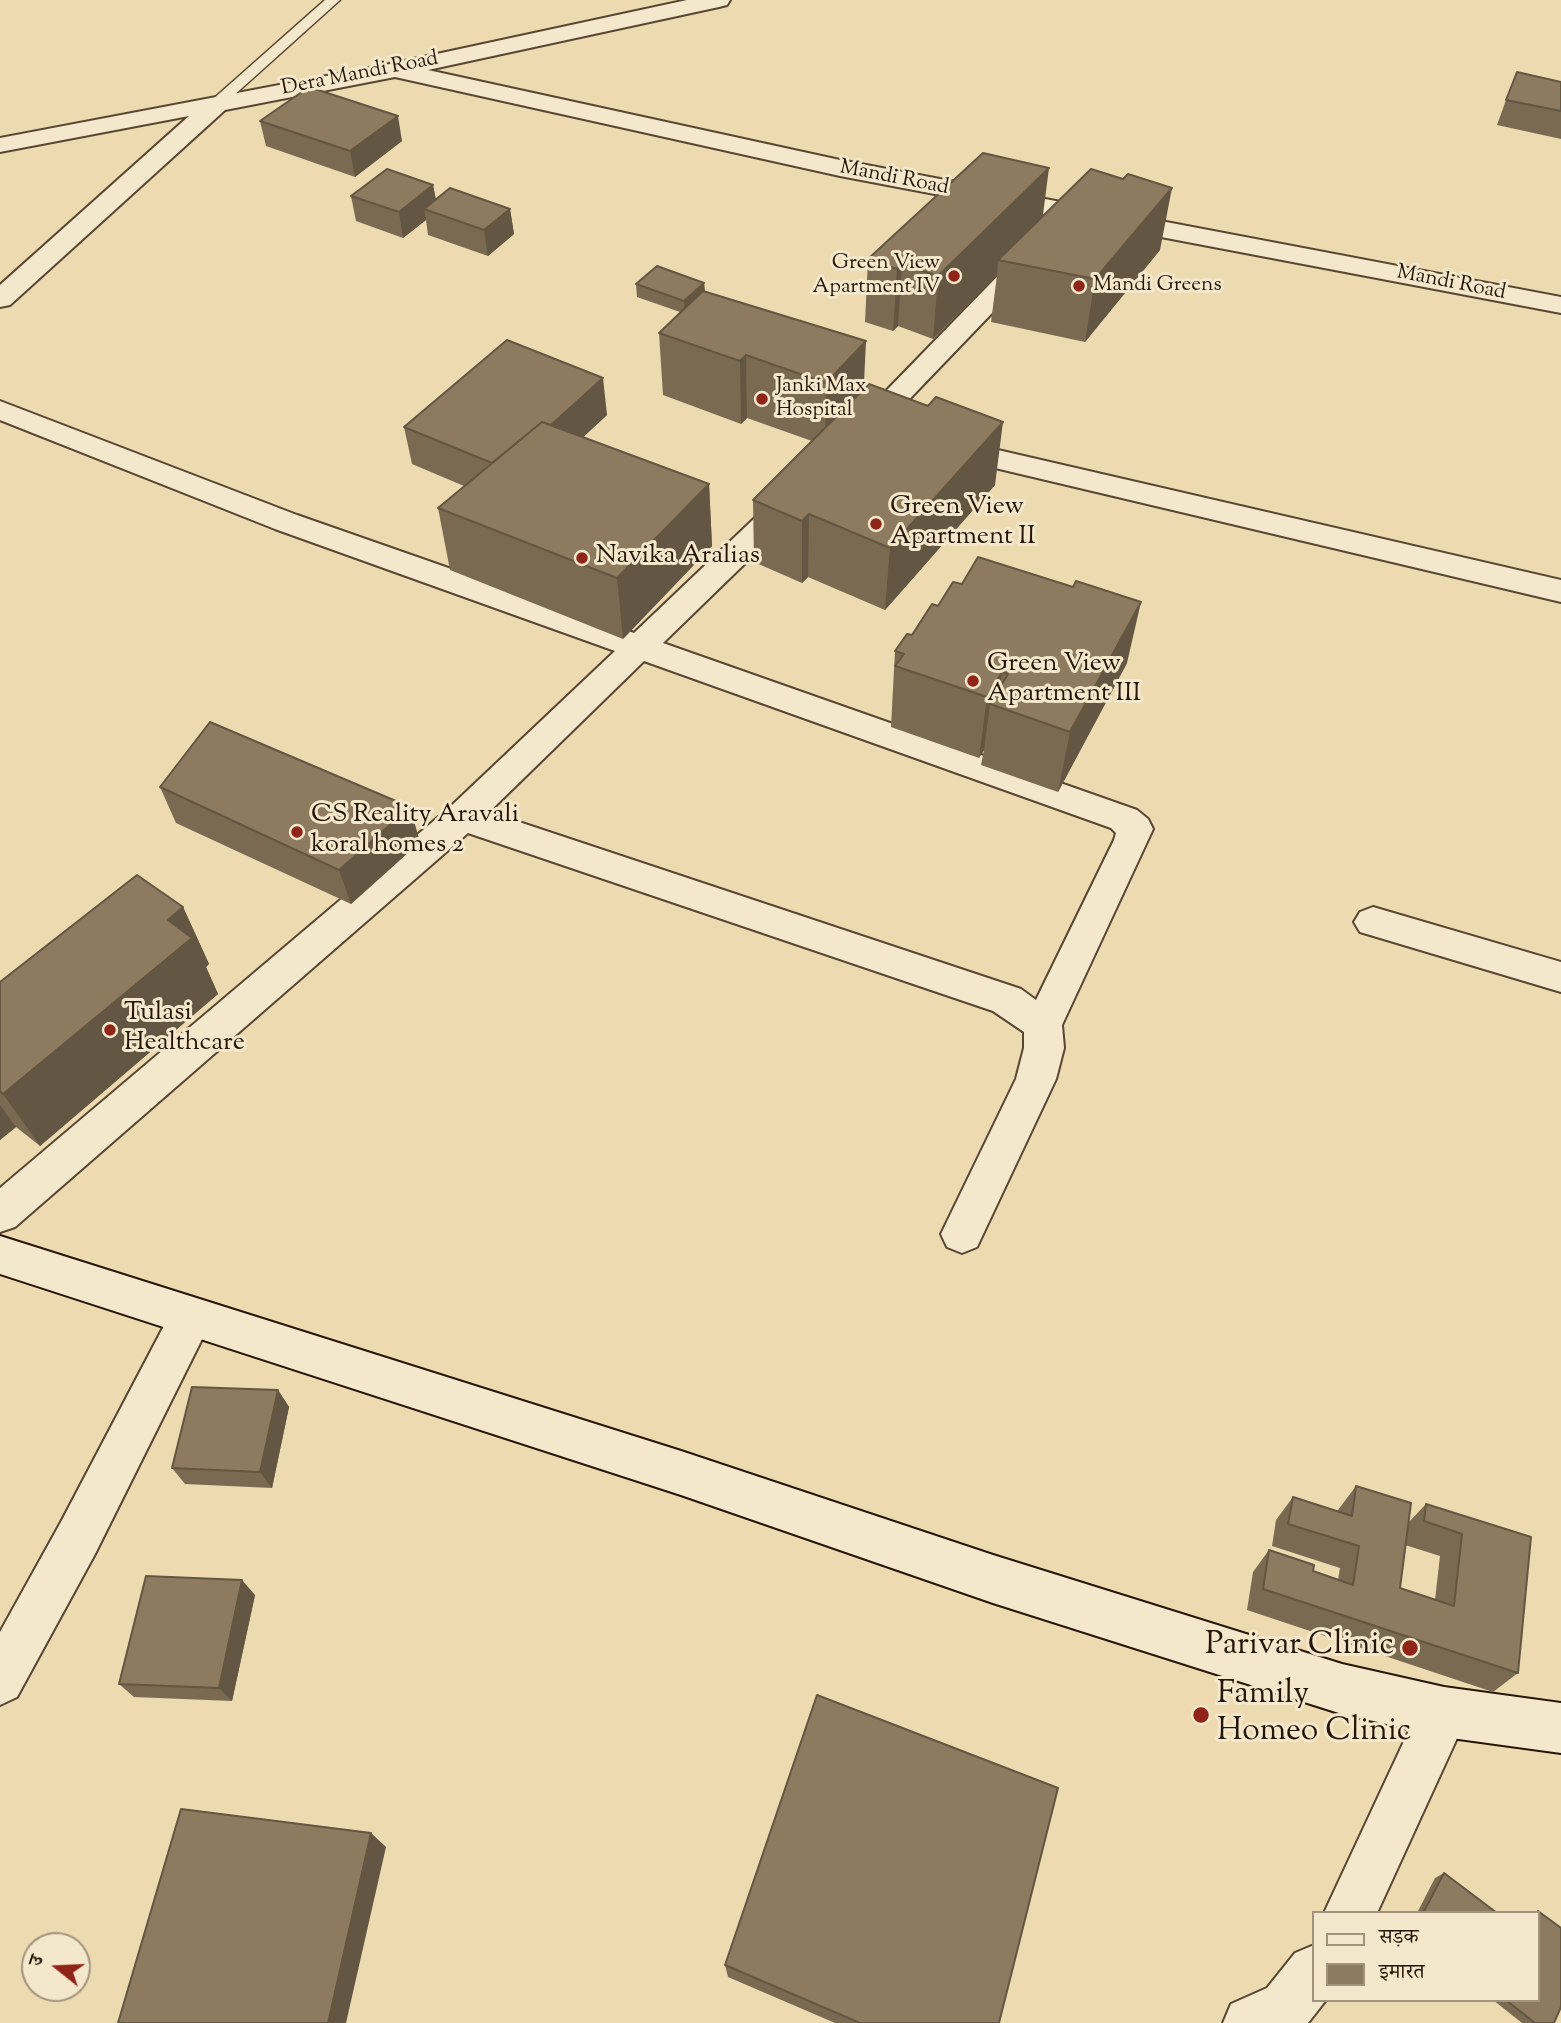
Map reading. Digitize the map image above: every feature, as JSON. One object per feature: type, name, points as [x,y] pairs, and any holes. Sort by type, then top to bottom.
[{"type":"street","name":"Dera Mandi Road","points":[[0,145],[395,69],[719,0]]},
{"type":"street","name":"Mandi Road","points":[[395,69],[840,168],[1561,305]]},
{"type":"street","points":[[0,299],[217,103]]},
{"type":"street","points":[[0,1214],[462,817],[641,648],[828,465],[893,434],[1072,214]]},
{"type":"street","points":[[0,410],[286,522],[1124,819],[1135,829],[1043,1025],[1044,1048],[1036,1079],[962,1234]]},
{"type":"street","points":[[893,434],[1561,591]]},
{"type":"street","points":[[462,817],[1007,1000],[1043,1025]]},
{"type":"street","points":[[1373,922],[1561,976]]},
{"type":"street","points":[[0,1255],[681,1473],[1071,1603],[1342,1689],[1444,1712],[1561,1728]]},
{"type":"street","points":[[0,1680],[78,1538],[191,1317]]},
{"type":"street","points":[[1351,1911],[1444,1712]]},
{"type":"street","points":[[1250,2023],[1286,2007],[1312,1974]]},
{"type":"lane","points":[[217,103],[333,0]]},
{"type":"building","points":[[1517,72],[1561,82],[1561,111],[1506,100]]},
{"type":"building","points":[[309,87],[398,116],[350,151],[260,121]]},
{"type":"building","points":[[983,153],[1049,168],[938,276],[902,264],[897,269],[868,259]]},
{"type":"building","points":[[387,169],[433,185],[399,212],[351,196]]},
{"type":"building","points":[[1091,169],[1123,179],[1128,174],[1172,188],[1095,279],[998,260]]},
{"type":"building","points":[[450,188],[510,209],[484,230],[424,209]]},
{"type":"building","points":[[657,266],[704,283],[684,301],[636,284]]},
{"type":"building","points":[[703,291],[866,341],[826,383],[746,355],[740,361],[659,333]]},
{"type":"building","points":[[507,340],[603,378],[551,425],[542,422],[492,463],[404,427]]},
{"type":"building","points":[[869,384],[928,406],[936,397],[1003,422],[890,548],[809,514],[802,521],[753,500]]},
{"type":"building","points":[[542,422],[709,484],[617,578],[438,508]]},
{"type":"building","points":[[978,557],[1073,587],[1076,581],[1141,602],[1070,732],[990,704],[1008,674],[1002,672],[987,697],[895,666],[904,654],[895,651],[907,634],[912,635],[932,604],[938,606],[953,582],[962,584]]},
{"type":"building","points":[[210,722],[410,807],[339,870],[160,787]]},
{"type":"building","points":[[137,875],[183,907],[168,920],[192,938],[3,1094],[0,1091],[0,982]]},
{"type":"building","points":[[192,1387],[278,1390],[260,1472],[172,1468]]},
{"type":"building","points":[[1356,1486],[1411,1503],[1400,1588],[1454,1606],[1462,1534],[1424,1521],[1426,1504],[1531,1537],[1518,1673],[1263,1589],[1269,1550],[1314,1565],[1313,1571],[1353,1585],[1359,1546],[1288,1524],[1293,1497],[1352,1516]]},
{"type":"building","points":[[146,1576],[242,1580],[219,1688],[119,1684]]},
{"type":"building","points":[[817,1695],[1058,1788],[999,2023],[860,2023],[725,1965]]},
{"type":"building","points":[[181,1809],[371,1833],[328,2023],[118,2023]]},
{"type":"building","points":[[1444,1873],[1494,1911],[1424,1911]]},
{"type":"building","points":[[1540,1912],[1561,1928],[1561,2007],[1554,2023],[1535,2023],[1509,2002],[1540,2002]]},
{"type":"place","name":"Green View Apartment IV","points":[[954,276]]},
{"type":"place","name":"Mandi Greens","points":[[1079,286]]},
{"type":"place","name":"Janki Max Hospital","points":[[762,399]]},
{"type":"place","name":"Green View Apartment II","points":[[876,524]]},
{"type":"place","name":"Navika Aralias","points":[[582,558]]},
{"type":"place","name":"Green View Apartment III","points":[[973,681]]},
{"type":"place","name":"CS Reality Aravali koral homes 2","points":[[297,832]]},
{"type":"place","name":"Tulasi Healthcare","points":[[110,1030]]},
{"type":"place","name":"Parivar Clinic","points":[[1410,1648]]},
{"type":"place","name":"Family Homeo Clinic","points":[[1201,1715]]}]
